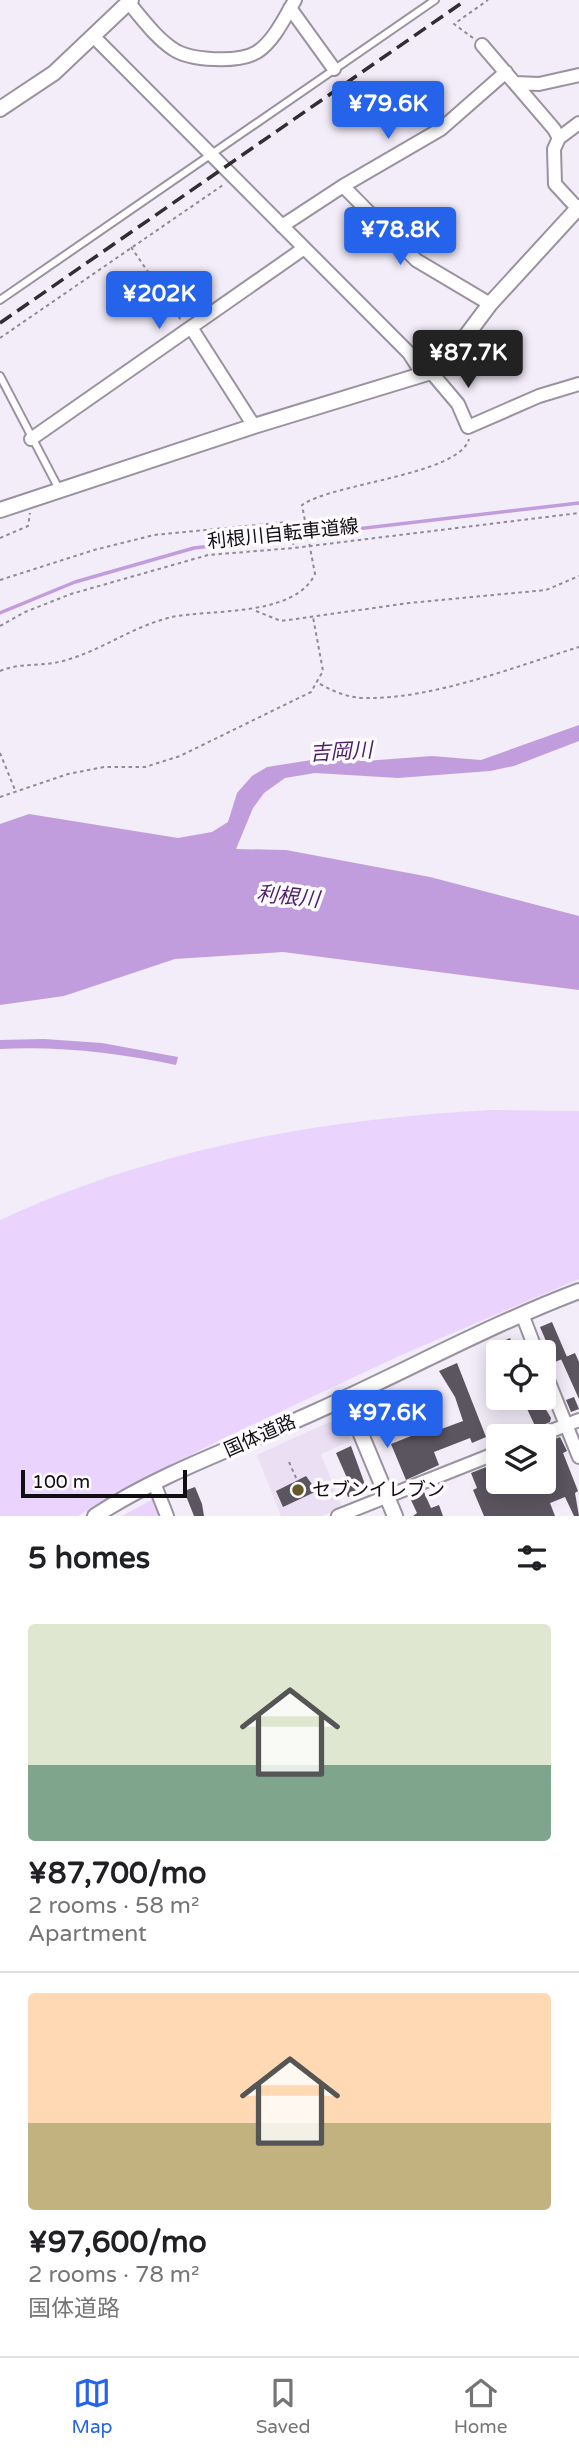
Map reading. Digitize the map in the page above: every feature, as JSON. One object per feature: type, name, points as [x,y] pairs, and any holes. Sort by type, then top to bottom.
[{"type":"street","points":[[0,109],[54,73],[130,1],[175,51],[220,60],[241,59],[256,53],[266,45],[293,4],[334,69]]},
{"type":"street","points":[[94,37],[458,404],[468,427],[539,396],[579,383]]},
{"type":"street","points":[[482,45],[558,138]]},
{"type":"street","points":[[282,226],[441,129],[506,72]]},
{"type":"street","points":[[515,83],[539,84],[579,75]]},
{"type":"street","points":[[0,510],[254,426],[427,373],[451,356],[490,304],[579,208],[555,184],[554,149],[558,138],[579,123]]},
{"type":"street","points":[[344,186],[416,261],[490,304]]},
{"type":"street","points":[[32,439],[303,249]]},
{"type":"street","points":[[190,330],[254,426]]},
{"type":"street","name":"国体道路","points":[[95,1516],[154,1483],[346,1398],[522,1314],[579,1292]]},
{"type":"street","points":[[522,1314],[532,1340]]},
{"type":"street","points":[[346,1398],[395,1516]]},
{"type":"street","points":[[556,1400],[579,1457]]},
{"type":"street","points":[[556,1429],[579,1420]]},
{"type":"street","points":[[338,1516],[486,1457]]},
{"type":"street","points":[[154,1483],[167,1516]]},
{"type":"lane","points":[[0,300],[435,0]]},
{"type":"lane","points":[[0,376],[60,490]]},
{"type":"path","points":[[482,45],[454,24],[488,0]]},
{"type":"path","points":[[0,338],[232,178]]},
{"type":"path","points":[[130,246],[190,330]]},
{"type":"path","points":[[0,671],[14,665],[62,661],[143,625],[174,617],[255,610],[308,586],[316,574],[302,505],[444,462],[466,446],[468,427]]},
{"type":"path","points":[[0,538],[28,526],[30,512]]},
{"type":"path","name":"利根川自転車道線","points":[[0,626],[49,602],[208,555],[294,548],[579,513]]},
{"type":"path","points":[[0,580],[94,550],[154,535],[209,528],[288,522],[294,548]]},
{"type":"path","points":[[255,610],[281,621],[409,603],[546,590],[579,576]]},
{"type":"path","points":[[0,797],[68,774],[104,767],[145,767],[180,756],[311,692],[323,671],[313,617]]},
{"type":"path","points":[[318,683],[340,695],[365,698],[392,696],[441,687],[579,647]]},
{"type":"path","points":[[0,753],[15,791]]},
{"type":"path","points":[[289,1462],[297,1480]]},
{"type":"shaded area","points":[[492,1110],[579,1111],[579,1279],[399,1356],[218,1441],[117,1492],[78,1516],[0,1516],[0,1220],[119,1174],[240,1141],[365,1121]]},
{"type":"shaded area","points":[[329,1422],[345,1428],[351,1441],[321,1454],[342,1508],[322,1516],[281,1516],[257,1455]]},
{"type":"shaded area","points":[[155,1498],[162,1516],[122,1516]]},
{"type":"water","name":"利根川","points":[[579,725],[579,741],[514,766],[490,771],[398,778],[315,773],[285,778],[264,793],[253,808],[236,849],[286,850],[430,877],[579,916],[579,990],[283,952],[175,959],[64,996],[0,1005],[0,824],[29,814],[178,838],[212,832],[228,822],[237,793],[252,776],[267,767],[324,758],[365,761],[432,756],[481,760]]},
{"type":"water","points":[[44,1039],[102,1043],[178,1057],[176,1065],[89,1051],[0,1049],[0,1040]]},
{"type":"building","points":[[552,1322],[567,1357],[556,1362],[556,1340],[546,1340],[540,1327]]},
{"type":"building","points":[[575,1353],[579,1362],[579,1399],[561,1359]]},
{"type":"building","points":[[457,1363],[486,1437],[472,1443],[470,1438],[434,1452],[439,1465],[406,1480],[391,1444],[426,1430],[428,1434],[463,1421],[455,1397],[439,1371]]},
{"type":"building","points":[[574,1397],[579,1409],[571,1412],[566,1400]]},
{"type":"building","points":[[528,1410],[546,1410],[551,1418],[550,1422],[534,1424]]},
{"type":"building","points":[[560,1437],[567,1451],[563,1453],[578,1491],[575,1493],[579,1516],[574,1516],[565,1497],[550,1503],[555,1516],[484,1516],[473,1490],[477,1488],[471,1473],[486,1467],[486,1494],[556,1494],[556,1439]]},
{"type":"building","points":[[351,1446],[367,1490],[348,1497],[342,1480],[347,1478],[336,1453]]},
{"type":"building","name":"セブンイレブン","points":[[306,1476],[317,1491],[283,1507],[276,1491]]},
{"type":"building","points":[[195,1487],[204,1516],[194,1516],[184,1491]]},
{"type":"building","points":[[424,1492],[431,1508],[439,1505],[443,1516],[413,1516],[417,1513],[410,1498]]},
{"type":"waterway","points":[[0,613],[75,582],[194,548],[579,503]]},
{"type":"railway","points":[[0,323],[466,0]]},
{"type":"place","name":"セブンイレブン","points":[[298,1490]]},
{"type":"water label","name":"吉岡川","points":[[341,752]]}]
